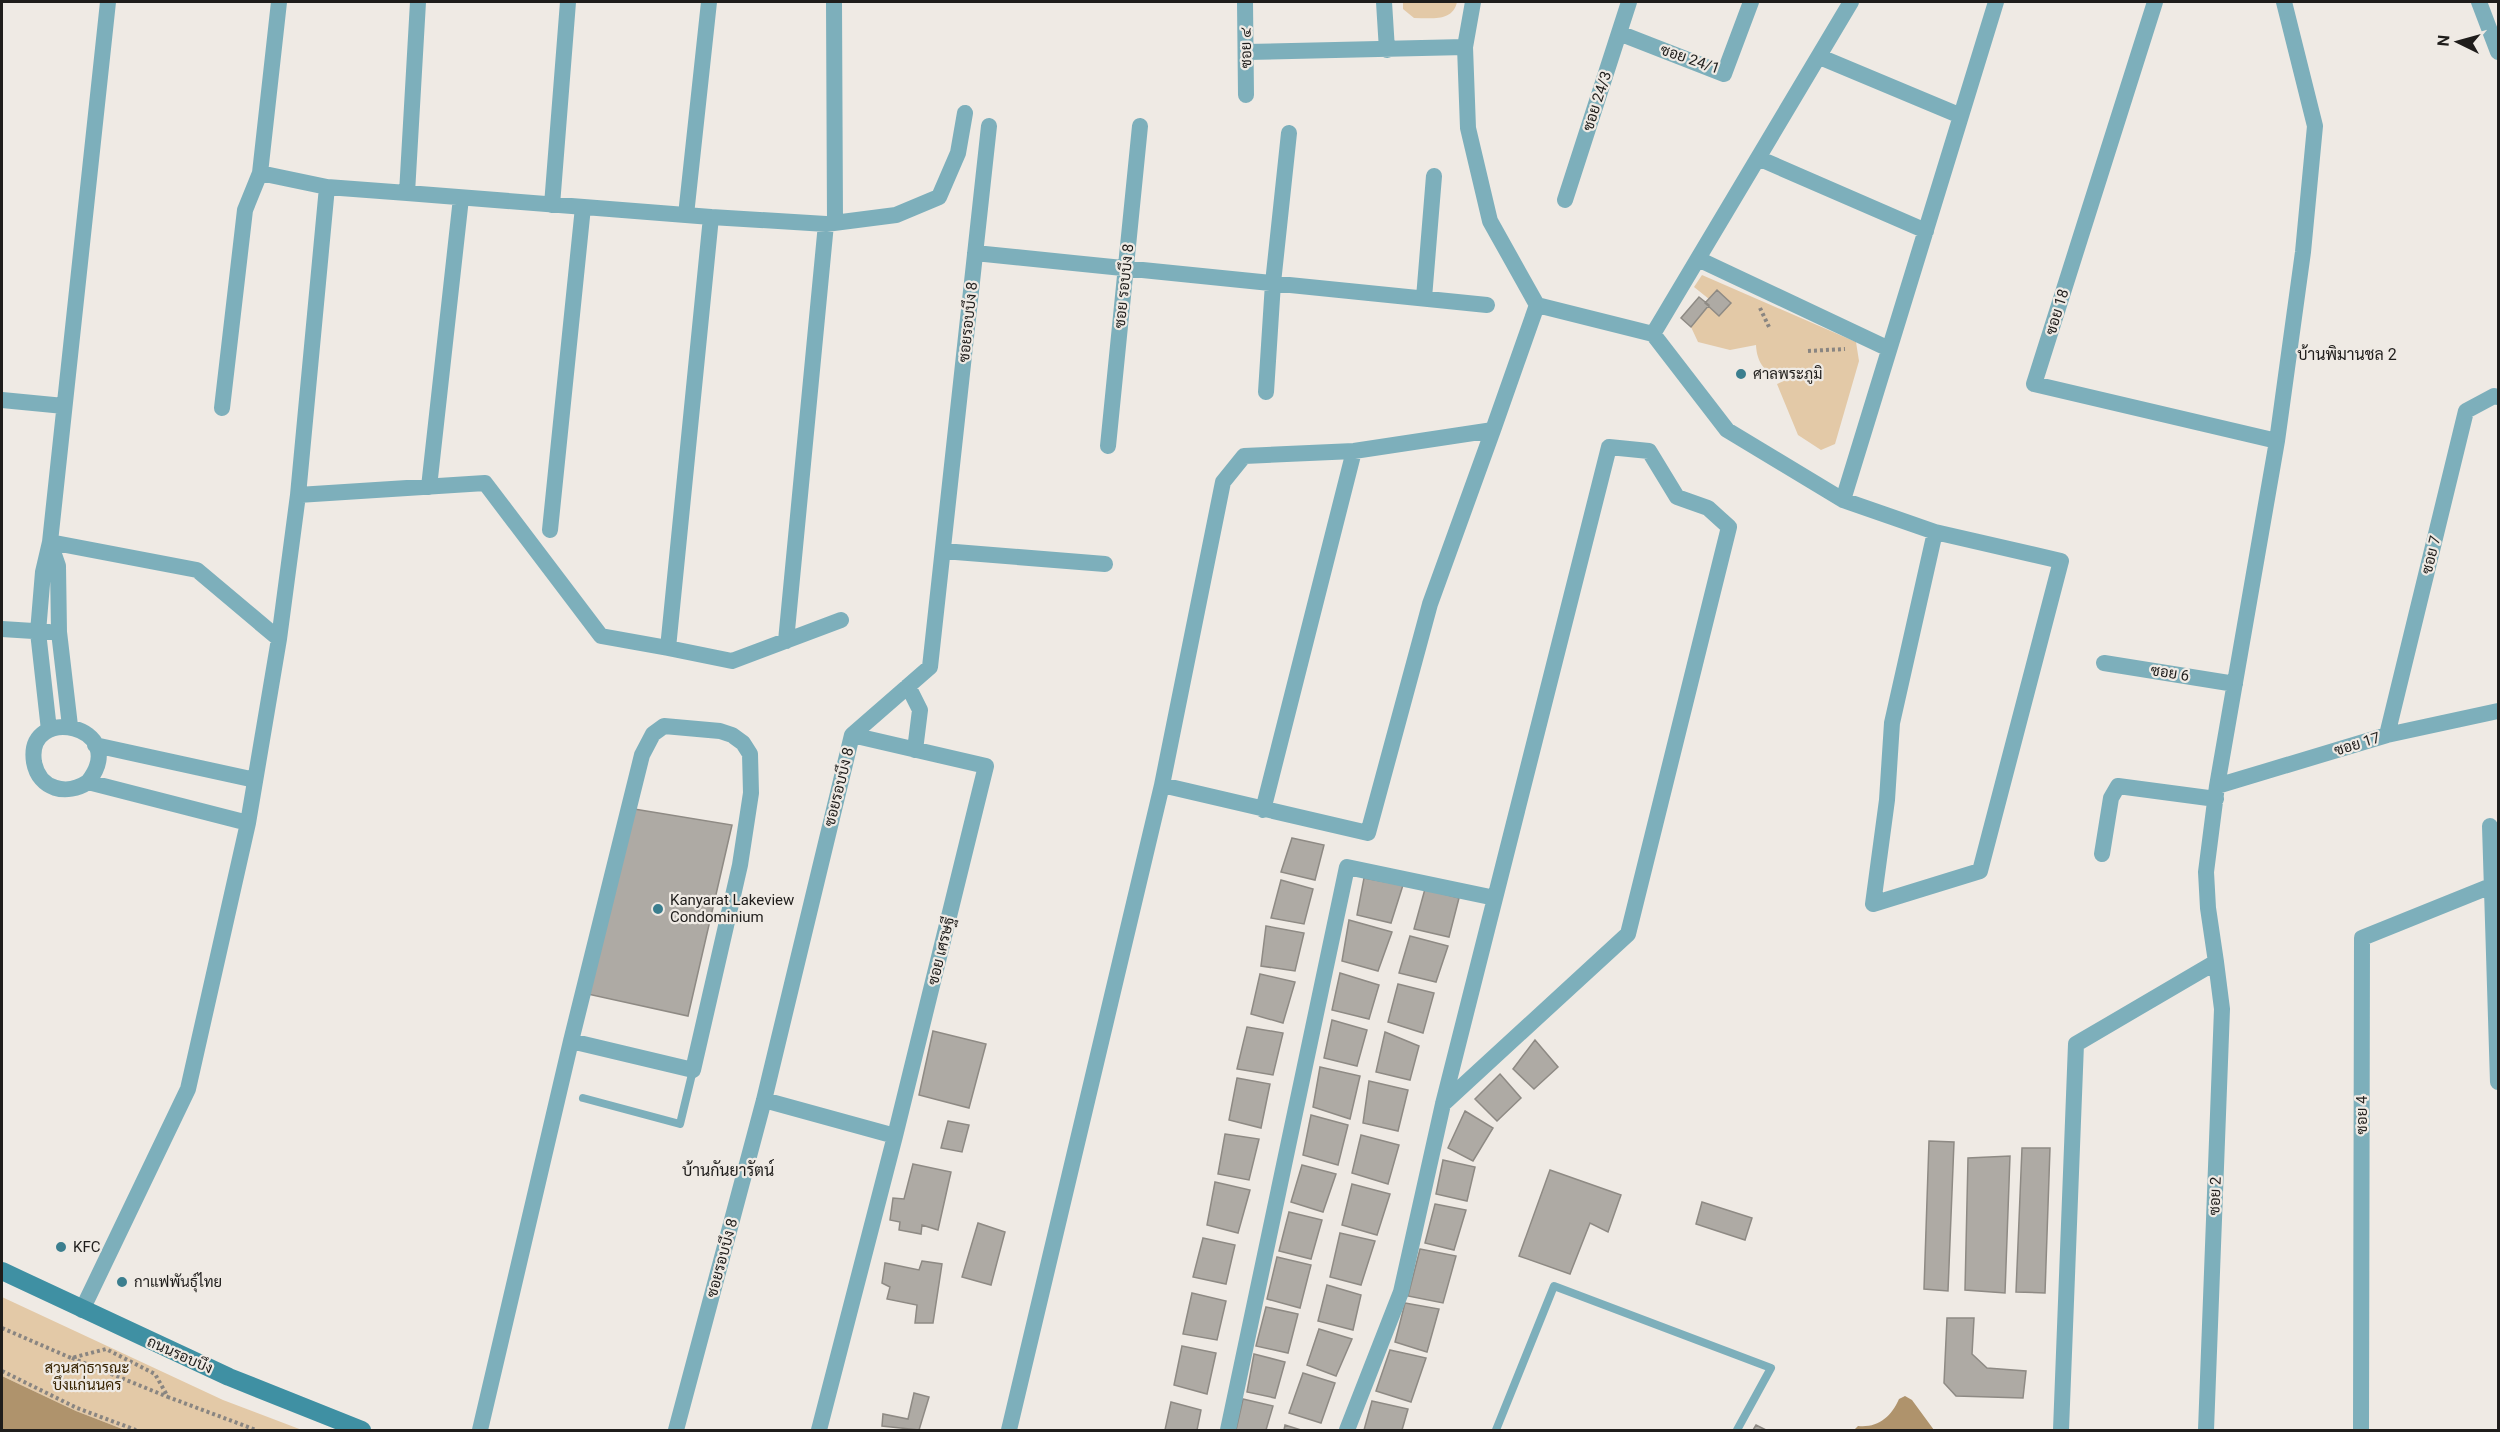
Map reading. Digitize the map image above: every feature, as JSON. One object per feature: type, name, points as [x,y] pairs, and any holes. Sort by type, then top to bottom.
[{"type":"street","points":[[49,730],[38,632],[43,572],[50,542],[108,2]]},
{"type":"street","points":[[222,408],[245,210],[260,173],[279,2]]},
{"type":"street","points":[[407,193],[418,2]]},
{"type":"street","points":[[552,205],[568,2]]},
{"type":"street","points":[[687,215],[709,2]]},
{"type":"street","points":[[786,641],[830,224],[834,2]]},
{"type":"street","name":"ซอย ๔","points":[[1245,2],[1246,95]]},
{"type":"street","points":[[1384,2],[1387,50]]},
{"type":"street","points":[[1473,2],[1465,47],[1468,128],[1490,221],[1538,304],[1653,334],[1727,430],[1843,500],[1935,532],[2061,561],[1980,871],[1873,904],[1887,800],[1892,723],[1935,532]]},
{"type":"street","name":"ซอย 24/3","points":[[1565,200],[1629,2]]},
{"type":"street","name":"ซอย 24/1","points":[[1619,33],[1724,74],[1751,2]]},
{"type":"street","points":[[1653,334],[1851,2]]},
{"type":"street","points":[[1843,500],[1996,2]]},
{"type":"street","name":"ซอย 18","points":[[2155,2],[2034,384],[2277,441]]},
{"type":"street","name":"ซอย 2","points":[[2206,1431],[2222,1009],[2208,908],[2206,872],[2217,793],[2277,441],[2303,252],[2315,126],[2284,2]]},
{"type":"street","points":[[2479,2],[2499,52]]},
{"type":"street","points":[[1246,52],[1465,47]]},
{"type":"street","points":[[1820,57],[1961,116]]},
{"type":"street","points":[[260,173],[327,188],[711,218],[830,224],[896,215],[939,197],[958,153],[965,113]]},
{"type":"street","name":"ซอยรอบบึง 8","points":[[676,1431],[764,1100],[852,735],[930,667],[989,126]]},
{"type":"street","name":"ซอย รอบบึง 8","points":[[1108,446],[1140,126]]},
{"type":"street","points":[[1266,392],[1289,133]]},
{"type":"street","points":[[1758,158],[1926,231]]},
{"type":"street","points":[[1424,298],[1434,176]]},
{"type":"street","points":[[82,1311],[188,1089],[248,823],[279,639],[298,495],[327,188]]},
{"type":"street","points":[[429,487],[461,198]]},
{"type":"street","points":[[549,530],[583,207]]},
{"type":"street","points":[[668,648],[711,218]]},
{"type":"street","points":[[975,253],[1487,305]]},
{"type":"street","points":[[1698,259],[1889,349]]},
{"type":"street","points":[[1162,785],[1263,810],[1368,832],[1430,604],[1538,304]]},
{"type":"street","name":"ซอย 7","points":[[2387,735],[2466,411],[2494,396],[2499,397]]},
{"type":"street","points":[[2,400],[64,406]]},
{"type":"street","points":[[1009,1431],[1162,785],[1223,483],[1244,456],[1354,451],[1493,430]]},
{"type":"street","points":[[1347,1431],[1401,1292],[1443,1104],[1609,447],[1649,451],[1677,497],[1708,508],[1729,527],[1628,934],[1443,1104]]},
{"type":"street","points":[[1263,810],[1354,451]]},
{"type":"street","points":[[298,495],[485,483],[601,636],[732,661],[842,620]]},
{"type":"street","points":[[50,542],[58,566],[59,632],[70,726]]},
{"type":"street","points":[[50,542],[196,570],[279,639]]},
{"type":"street","points":[[943,551],[1105,564]]},
{"type":"street","points":[[2,629],[59,632]]},
{"type":"street","name":"ซอย 6","points":[[2104,663],[2235,684]]},
{"type":"street","points":[[852,735],[915,750],[920,710],[908,686]]},
{"type":"street","name":"ซอย 17","points":[[2217,793],[2387,735],[2499,711]]},
{"type":"street","points":[[60,726],[81,729],[95,745],[97,765],[88,782],[79,788],[57,790],[40,778],[33,757],[41,737],[49,730],[60,726]]},
{"type":"street","points":[[480,1431],[571,1041],[646,745],[653,734],[664,726],[720,731],[732,735],[743,743],[750,754],[751,793],[740,865],[693,1070],[571,1041]]},
{"type":"street","points":[[95,745],[255,780]]},
{"type":"street","name":"ซอย เศรษฐี","points":[[819,1431],[896,1136],[986,766],[915,750]]},
{"type":"street","points":[[88,782],[248,823]]},
{"type":"street","points":[[2102,854],[2111,798],[2118,786],[2217,793]]},
{"type":"street","points":[[2490,826],[2499,1082]]},
{"type":"street","points":[[1228,1431],[1347,867],[1495,898]]},
{"type":"street","name":"ซอย 4","points":[[2361,1431],[2362,938],[2491,886]]},
{"type":"street","points":[[2061,1431],[2076,1044],[2216,962]]},
{"type":"street","points":[[764,1100],[896,1136]]},
{"type":"street","name":"ถนนรอบบึง","points":[[2,1271],[82,1311],[229,1377],[362,1431]]},
{"type":"lane","points":[[583,1098],[680,1124],[693,1070]]},
{"type":"lane","points":[[1496,1431],[1554,1286],[1771,1368],[1737,1431]]},
{"type":"path","points":[[1759,307],[1769,327]]},
{"type":"path","points":[[1808,351],[1847,349]]},
{"type":"path","points":[[2,1328],[71,1358],[256,1431]]},
{"type":"path","points":[[71,1358],[106,1349],[155,1374],[168,1397]]},
{"type":"path","points":[[2,1371],[77,1408],[136,1431]]},
{"type":"green space","points":[[1403,2],[1457,2],[1455,8],[1446,16],[1414,18],[1403,9]]},
{"type":"green space","points":[[1702,275],[1856,342],[1859,361],[1835,444],[1821,450],[1798,435],[1777,384],[1802,373],[1801,368],[1793,373],[1777,375],[1770,373],[1760,362],[1756,345],[1730,350],[1698,342],[1691,327],[1709,305],[1719,315],[1731,303],[1717,290],[1709,299],[1694,287]]},
{"type":"green space","name":"สวนสาธารณะ บึงแก่นนคร","points":[[2,1297],[223,1400],[302,1430],[125,1430],[76,1411],[2,1376]]},
{"type":"shaded area","points":[[2,1376],[76,1411],[125,1430],[2,1430]]},
{"type":"shaded area","points":[[1905,1396],[1912,1400],[1934,1430],[1854,1430],[1858,1426],[1872,1425],[1883,1420],[1899,1399]]},
{"type":"building","points":[[1717,290],[1731,303],[1719,316],[1705,303]]},
{"type":"building","points":[[1699,297],[1709,305],[1691,327],[1681,318]]},
{"type":"building","name":"Kanyarat Lakeview Condominium","points":[[628,808],[732,825],[688,1016],[583,993]]},
{"type":"building","points":[[1292,838],[1324,845],[1315,880],[1281,872]]},
{"type":"building","points":[[1364,878],[1403,885],[1391,923],[1357,915]]},
{"type":"building","points":[[1281,880],[1313,889],[1304,924],[1271,918]]},
{"type":"building","points":[[1425,889],[1459,898],[1449,937],[1414,929]]},
{"type":"building","points":[[1349,920],[1392,932],[1378,971],[1342,961]]},
{"type":"building","points":[[1266,926],[1304,933],[1295,971],[1261,966]]},
{"type":"building","points":[[1410,936],[1448,946],[1436,982],[1399,973]]},
{"type":"building","points":[[1340,973],[1379,985],[1369,1019],[1332,1010]]},
{"type":"building","points":[[1260,974],[1295,982],[1283,1023],[1251,1014]]},
{"type":"building","points":[[1398,984],[1434,993],[1423,1033],[1388,1022]]},
{"type":"building","points":[[1332,1020],[1367,1030],[1357,1066],[1324,1058]]},
{"type":"building","points":[[1247,1027],[1283,1033],[1273,1075],[1237,1069]]},
{"type":"building","points":[[933,1031],[986,1044],[969,1108],[919,1095]]},
{"type":"building","points":[[1385,1032],[1419,1046],[1410,1080],[1376,1072]]},
{"type":"building","points":[[1535,1040],[1558,1067],[1534,1089],[1513,1069]]},
{"type":"building","points":[[1320,1067],[1360,1076],[1350,1119],[1313,1107]]},
{"type":"building","points":[[1500,1074],[1521,1098],[1497,1121],[1475,1099]]},
{"type":"building","points":[[1237,1078],[1270,1084],[1261,1128],[1229,1120]]},
{"type":"building","points":[[1369,1081],[1408,1090],[1398,1131],[1363,1123]]},
{"type":"building","points":[[1465,1111],[1493,1128],[1473,1161],[1448,1148]]},
{"type":"building","points":[[1311,1115],[1348,1125],[1338,1165],[1303,1155]]},
{"type":"building","points":[[948,1121],[969,1125],[962,1152],[941,1148]]},
{"type":"building","points":[[1225,1134],[1259,1139],[1249,1180],[1218,1174]]},
{"type":"building","points":[[1361,1135],[1399,1145],[1388,1184],[1352,1173]]},
{"type":"building","points":[[1929,1141],[1954,1142],[1948,1291],[1924,1289]]},
{"type":"building","points":[[2022,1148],[2050,1148],[2045,1293],[2016,1292]]},
{"type":"building","points":[[2010,1156],[2005,1293],[1965,1290],[1968,1158]]},
{"type":"building","points":[[1443,1160],[1475,1167],[1467,1201],[1436,1194]]},
{"type":"building","points":[[913,1164],[951,1172],[938,1230],[922,1225],[921,1234],[899,1230],[900,1222],[890,1220],[893,1198],[904,1199]]},
{"type":"building","points":[[1302,1165],[1336,1174],[1323,1212],[1291,1202]]},
{"type":"building","points":[[1550,1170],[1621,1195],[1608,1232],[1590,1223],[1570,1274],[1519,1256]]},
{"type":"building","points":[[1215,1182],[1250,1190],[1238,1233],[1207,1225]]},
{"type":"building","points":[[1352,1184],[1390,1194],[1377,1235],[1342,1225]]},
{"type":"building","points":[[1702,1202],[1752,1218],[1745,1240],[1696,1224]]},
{"type":"building","points":[[1435,1204],[1466,1210],[1454,1250],[1425,1243]]},
{"type":"building","points":[[1289,1212],[1322,1220],[1311,1259],[1279,1251]]},
{"type":"building","points":[[978,1223],[1005,1232],[991,1285],[962,1277]]},
{"type":"building","points":[[1340,1233],[1375,1241],[1361,1285],[1330,1277]]},
{"type":"building","points":[[1203,1238],[1235,1245],[1226,1284],[1193,1277]]},
{"type":"building","points":[[1420,1249],[1456,1256],[1443,1303],[1408,1296]]},
{"type":"building","points":[[1277,1257],[1311,1265],[1300,1308],[1267,1299]]},
{"type":"building","points":[[922,1261],[942,1264],[933,1323],[915,1323],[917,1305],[887,1299],[890,1287],[882,1283],[885,1263],[919,1270]]},
{"type":"building","points":[[1327,1285],[1361,1295],[1353,1330],[1318,1321]]},
{"type":"building","points":[[1192,1293],[1226,1301],[1217,1340],[1183,1334]]},
{"type":"building","points":[[1405,1303],[1439,1309],[1427,1352],[1395,1342]]},
{"type":"building","points":[[1266,1307],[1298,1314],[1288,1353],[1256,1346]]},
{"type":"building","points":[[1947,1318],[1974,1318],[1972,1354],[1987,1368],[2026,1371],[2023,1398],[1956,1396],[1944,1383]]},
{"type":"building","points":[[1319,1329],[1352,1339],[1336,1376],[1307,1365]]},
{"type":"building","points":[[1182,1346],[1216,1353],[1207,1394],[1174,1385]]},
{"type":"building","points":[[1390,1350],[1426,1358],[1411,1402],[1376,1391]]},
{"type":"building","points":[[1254,1354],[1285,1362],[1275,1398],[1247,1392]]},
{"type":"building","points":[[1303,1373],[1335,1383],[1321,1423],[1289,1413]]},
{"type":"building","points":[[914,1393],[929,1397],[919,1430],[882,1426],[883,1414],[908,1419]]},
{"type":"building","points":[[1243,1399],[1273,1406],[1266,1430],[1236,1430]]},
{"type":"building","points":[[1372,1401],[1408,1409],[1402,1430],[1364,1430]]},
{"type":"building","points":[[1171,1402],[1201,1410],[1197,1430],[1165,1430]]},
{"type":"building","points":[[1285,1425],[1301,1430],[1284,1430]]},
{"type":"building","points":[[1756,1425],[1766,1430],[1753,1430]]},
{"type":"place","name":"ศาลพระภูมิ","points":[[1741,374]]},
{"type":"place","name":"Kanyarat Lakeview Condominium","points":[[658,909]]},
{"type":"place","name":"KFC","points":[[61,1247]]},
{"type":"place","name":"กาแฟพันธุ์ไทย","points":[[122,1282]]},
{"type":"district","name":"บ้านพิมานชล 2","points":[[2347,354]]},
{"type":"district","name":"บ้านกันยารัตน์","points":[[728,1170]]}]
